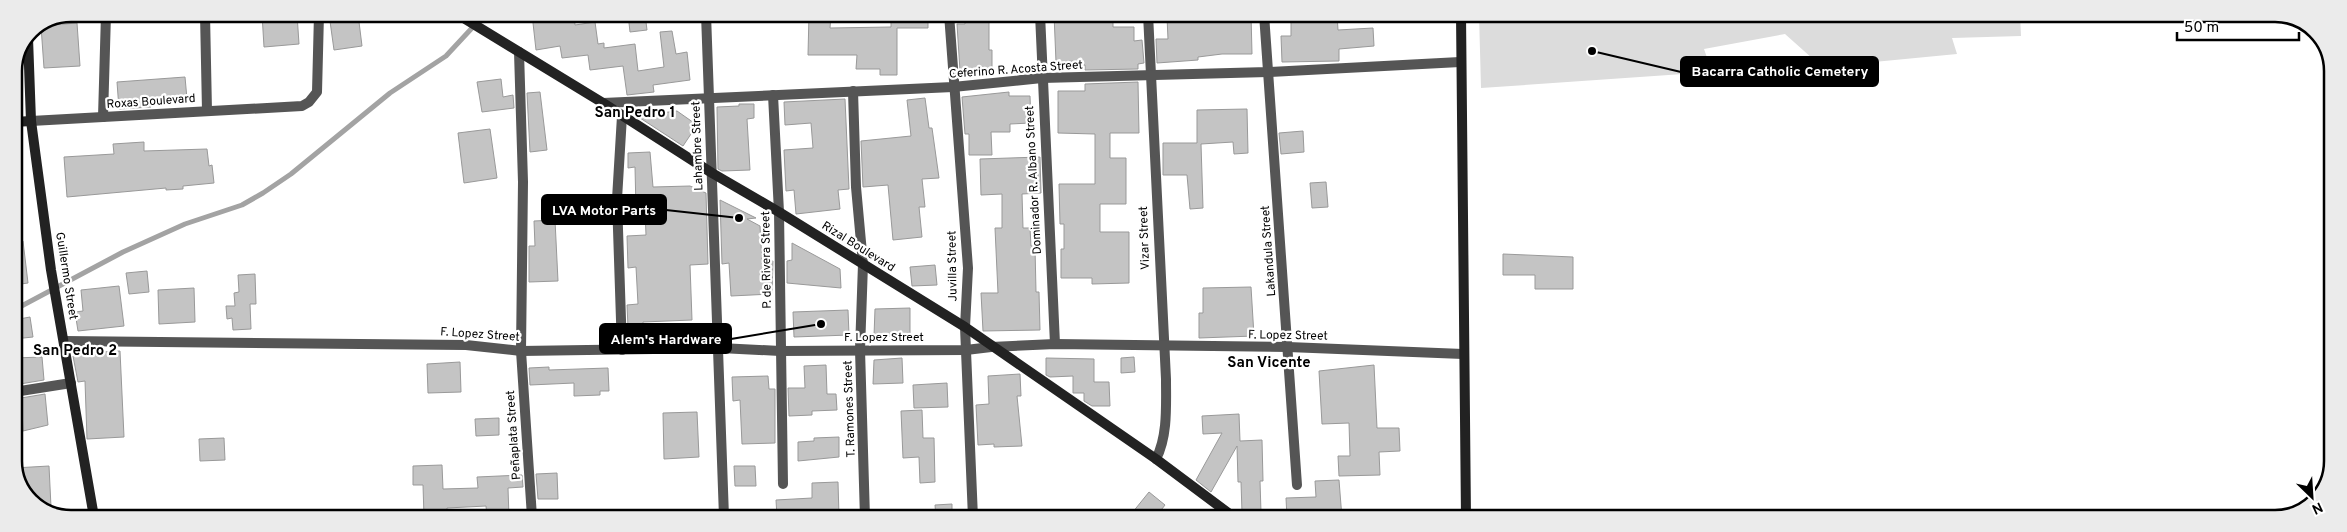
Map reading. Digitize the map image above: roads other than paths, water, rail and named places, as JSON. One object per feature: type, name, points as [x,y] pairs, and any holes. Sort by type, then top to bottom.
[{"type":"street","points":[[103,117],[106,22]]},
{"type":"street","points":[[205,22],[208,111]]},
{"type":"street","name":"Roxas Boulevard","points":[[22,122],[302,106],[309,102],[317,92],[319,22]]},
{"type":"street","name":"Rizal Boulevard","points":[[470,22],[603,103],[712,173],[779,212],[965,327],[1156,459],[1224,510]]},
{"type":"street","name":"Lahambre Street","points":[[706,22],[720,348],[724,510]]},
{"type":"street","name":"Juvilla Street","points":[[949,22],[968,268],[965,327],[973,510]]},
{"type":"street","name":"Dominador R. Albano Street","points":[[1040,22],[1055,344]]},
{"type":"street","name":"Vizar Street","points":[[1148,22],[1162,347],[1166,379],[1166,415],[1161,449],[1156,459]]},
{"type":"street","name":"Lakandula Street","points":[[1265,22],[1297,485]]},
{"type":"street","points":[[1461,22],[1466,510]]},
{"type":"street","name":"Guillermo Street","points":[[28,49],[31,121],[51,270],[93,510]]},
{"type":"street","name":"Peñaplata Street","points":[[519,52],[523,182],[521,351],[532,510]]},
{"type":"street","name":"Ceferino R. Acosta Street","points":[[603,103],[953,87],[1042,78],[1268,72],[1460,62]]},
{"type":"street","name":"T. Ramones Street","points":[[853,91],[856,187],[863,264],[860,350],[865,510]]},
{"type":"street","name":"P. de Rivera Street","points":[[773,95],[779,212],[783,484]]},
{"type":"street","points":[[622,116],[617,200],[622,350]]},
{"type":"street","name":"F. Lopez Street","points":[[64,341],[466,345],[521,351],[720,348],[780,351],[966,350],[991,346],[1055,344],[1162,347],[1288,347],[1463,354]]},
{"type":"street","points":[[23,391],[71,383]]},
{"type":"waterway","points":[[23,305],[123,252],[185,224],[242,205],[263,193],[291,174],[390,93],[446,56],[478,22]]},
{"type":"place","name":"Bacarra Catholic Cemetery","points":[[1592,51]]},
{"type":"place","name":"LVA Motor Parts","points":[[739,218]]},
{"type":"place","name":"Alem's Hardware","points":[[821,324]]},
{"type":"district","name":"San Pedro 1","points":[[635,113]]},
{"type":"district","name":"San Pedro 2","points":[[75,351]]},
{"type":"district","name":"San Vicente","points":[[1269,363]]}]
